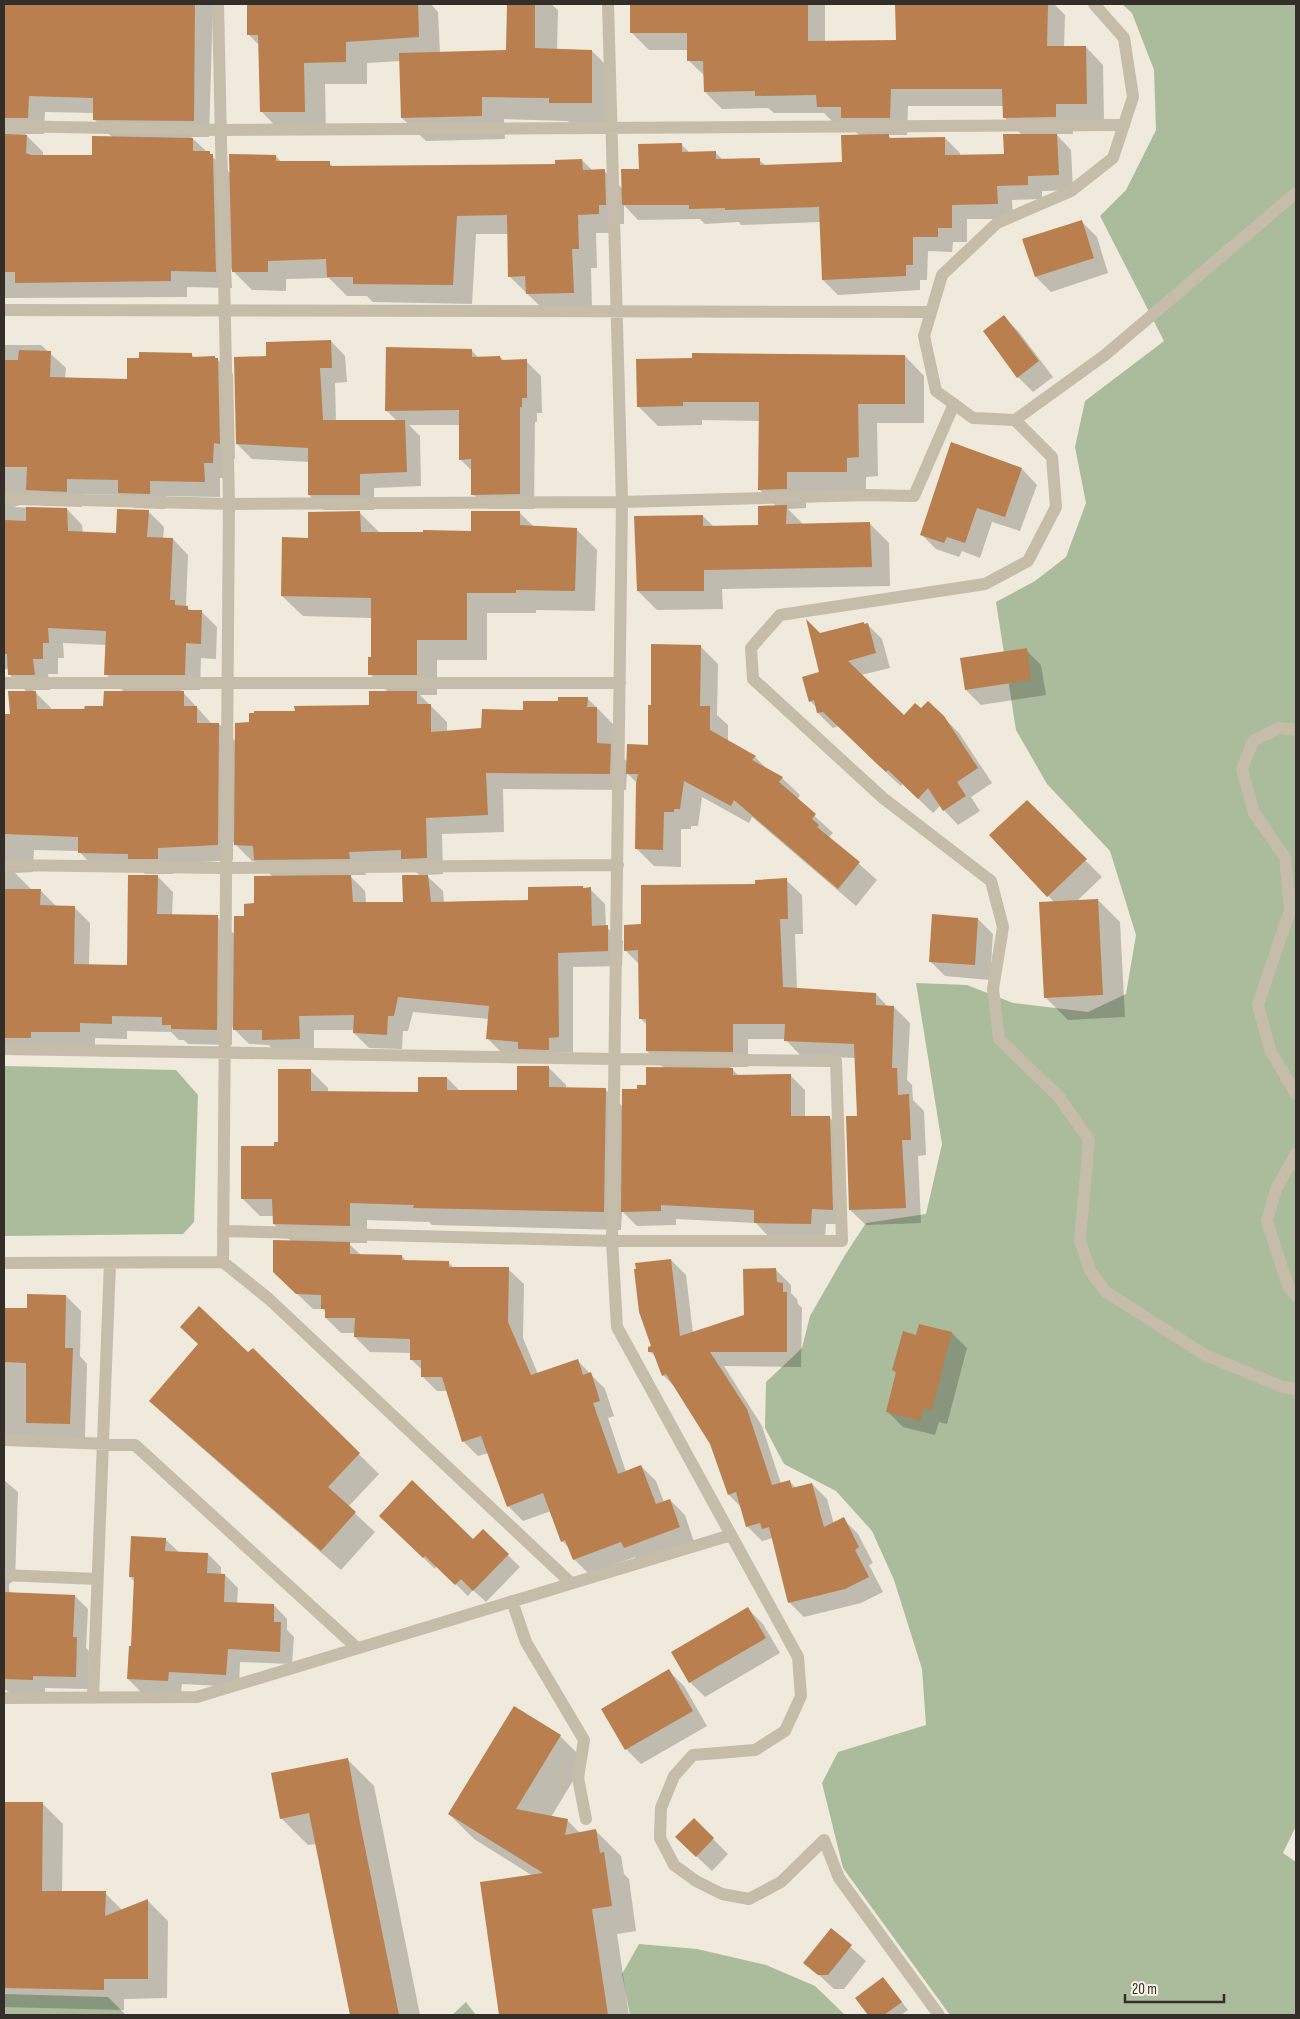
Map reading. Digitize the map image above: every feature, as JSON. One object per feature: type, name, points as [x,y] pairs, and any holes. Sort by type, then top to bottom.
[{"type":"street","points":[[218,4],[229,504],[226,684],[223,1262]]},
{"type":"street","points":[[608,4],[622,502],[612,1241],[617,1327],[798,1657],[801,1696],[786,1732],[755,1750],[693,1755],[674,1776],[661,1808],[660,1838],[674,1865],[696,1881],[722,1894],[748,1899],[781,1882],[824,1840],[839,1878],[940,2015]]},
{"type":"street","points":[[1094,4],[1124,38],[1133,97],[1114,158],[1071,191],[997,222],[942,275],[924,336],[936,390],[973,418],[1015,420],[1105,355],[1296,193]]},
{"type":"street","points":[[4,126],[222,130],[1124,124]]},
{"type":"street","points":[[4,310],[930,312]]},
{"type":"street","points":[[4,498],[229,504],[622,502],[866,495],[914,496],[954,404]]},
{"type":"street","points":[[1015,420],[1052,457],[1056,507],[1028,561],[985,584],[780,615],[751,648],[753,679],[883,798],[991,881],[1003,926],[993,989],[1000,1038],[1059,1097],[1089,1140],[1080,1240],[1090,1270],[1106,1292],[1205,1355],[1284,1387],[1296,1389]]},
{"type":"street","points":[[4,683],[620,683]]},
{"type":"street","points":[[1296,730],[1279,728],[1253,741],[1242,769],[1254,812],[1286,857],[1290,910],[1258,1005],[1271,1052],[1296,1094]]},
{"type":"street","points":[[4,865],[225,868],[618,865]]},
{"type":"street","points":[[4,1049],[615,1060],[836,1061],[842,1241],[612,1241],[223,1231]]},
{"type":"street","points":[[1296,1154],[1276,1189],[1267,1221],[1288,1286],[1296,1296]]},
{"type":"street","points":[[4,1263],[223,1262],[269,1299],[571,1583]]},
{"type":"street","points":[[93,1698],[110,1263]]},
{"type":"street","points":[[4,1440],[103,1442],[134,1445],[357,1648]]},
{"type":"street","points":[[4,1698],[197,1697],[731,1535]]},
{"type":"street","points":[[4,1575],[97,1579]]},
{"type":"street","points":[[512,1601],[526,1642],[584,1740],[578,1778],[586,1819]]},
{"type":"green space","points":[[1122,4],[1296,4],[1296,1826],[1283,1853],[1296,1862],[1296,2015],[950,2015],[843,1868],[822,1783],[838,1752],[926,1725],[922,1669],[894,1580],[872,1531],[836,1491],[784,1464],[765,1428],[766,1382],[802,1348],[810,1316],[866,1223],[926,1214],[942,1144],[916,983],[967,985],[1013,1003],[1088,1012],[1126,994],[1136,935],[1110,851],[1047,784],[1016,730],[996,602],[1035,581],[1066,557],[1086,503],[1075,447],[1085,401],[1164,341],[1100,216],[1126,190],[1156,130],[1154,70],[1132,13]]},
{"type":"green space","points":[[4,1066],[176,1070],[198,1095],[194,1222],[183,1234],[4,1236]]},
{"type":"green space","points":[[639,1944],[697,1949],[766,1965],[815,1986],[845,2015],[630,2015],[622,1974]]},
{"type":"green space","points":[[4,1994],[108,1997],[126,2015],[4,2015]]},
{"type":"green space","points":[[466,2002],[476,2015],[452,2015]]},
{"type":"building","points":[[4,4],[195,4],[194,121],[93,120],[93,98],[29,96],[28,118],[4,118]]},
{"type":"building","points":[[247,4],[418,4],[419,37],[346,42],[346,62],[304,63],[305,112],[260,112],[258,35],[247,35]]},
{"type":"building","points":[[507,4],[535,4],[535,48],[592,50],[592,103],[549,103],[549,98],[482,97],[482,116],[401,118],[399,53],[506,50]]},
{"type":"building","points":[[630,4],[808,4],[808,41],[896,40],[895,4],[1048,4],[1047,46],[1086,46],[1087,104],[1056,104],[1056,117],[1003,118],[1002,89],[891,89],[890,118],[841,118],[841,107],[817,107],[816,95],[755,96],[755,91],[704,92],[703,61],[687,61],[687,33],[630,33]]},
{"type":"building","points":[[4,134],[27,135],[26,153],[31,155],[92,155],[92,136],[193,138],[193,151],[210,151],[210,154],[213,154],[216,272],[171,271],[171,281],[15,283],[15,272],[4,272]]},
{"type":"building","points":[[889,134],[889,138],[945,137],[945,155],[1004,154],[1003,134],[1057,134],[1059,175],[1028,176],[1028,185],[997,186],[998,204],[952,205],[952,228],[938,228],[938,237],[913,237],[913,265],[906,265],[906,276],[822,280],[819,207],[725,210],[725,208],[689,209],[689,205],[622,205],[621,169],[639,169],[638,144],[682,143],[682,152],[716,151],[716,159],[760,158],[760,165],[842,162],[841,135]]},
{"type":"building","points":[[229,154],[276,155],[276,161],[330,161],[330,166],[555,164],[555,160],[582,159],[583,170],[605,169],[606,205],[599,205],[599,214],[578,215],[579,249],[572,249],[574,293],[526,294],[525,276],[508,277],[507,215],[457,216],[453,285],[353,284],[353,277],[327,277],[326,259],[268,261],[268,272],[232,272]]},
{"type":"building","points":[[1082,220],[1094,258],[1035,277],[1022,239]]},
{"type":"building","points":[[1004,315],[1039,361],[1017,378],[983,331]]},
{"type":"building","points":[[331,340],[332,368],[320,368],[323,420],[405,420],[407,472],[360,474],[360,495],[308,495],[308,448],[236,444],[234,357],[266,356],[266,342]]},
{"type":"building","points":[[386,347],[472,349],[472,357],[500,356],[501,360],[527,359],[527,398],[522,398],[522,407],[520,407],[520,494],[471,495],[471,459],[459,460],[459,410],[385,411]]},
{"type":"building","points":[[19,350],[51,351],[50,377],[127,379],[127,358],[139,358],[139,352],[192,353],[192,357],[215,356],[215,358],[218,358],[220,444],[214,443],[213,463],[204,463],[205,482],[150,481],[150,494],[118,493],[118,480],[67,479],[67,492],[26,490],[27,467],[4,467],[4,360],[18,360]]},
{"type":"building","points":[[692,353],[905,355],[905,404],[858,404],[859,457],[847,458],[847,472],[787,472],[787,489],[758,490],[759,402],[683,402],[683,406],[637,407],[636,359],[692,358]]},
{"type":"building","points":[[951,442],[1022,468],[1005,517],[977,508],[965,543],[947,537],[944,543],[920,535]]},
{"type":"building","points":[[787,505],[786,524],[870,522],[872,567],[704,570],[704,591],[637,591],[634,516],[703,515],[703,526],[758,525],[758,506]]},
{"type":"building","points":[[26,507],[67,508],[68,531],[116,533],[117,509],[149,510],[147,537],[173,538],[170,600],[175,600],[175,605],[188,606],[188,610],[202,610],[201,644],[186,643],[185,675],[104,675],[106,631],[48,628],[49,643],[43,643],[43,659],[33,659],[35,675],[8,675],[7,654],[4,654],[4,520],[26,521]]},
{"type":"building","points":[[360,511],[361,532],[471,531],[471,511],[520,511],[520,525],[577,528],[575,591],[516,590],[516,593],[467,593],[467,640],[417,640],[417,675],[368,675],[368,657],[371,657],[371,598],[281,596],[282,537],[308,538],[308,512]]},
{"type":"building","points":[[806,619],[820,633],[864,622],[864,624],[868,623],[876,653],[848,661],[904,715],[915,703],[921,708],[928,701],[944,716],[978,768],[957,782],[966,796],[943,811],[928,788],[918,799],[888,770],[886,772],[876,763],[823,712],[817,713],[814,700],[809,702],[802,677],[819,672]]},
{"type":"building","points":[[651,644],[701,645],[700,706],[710,706],[710,730],[756,756],[752,760],[783,777],[779,782],[816,814],[812,819],[819,825],[817,827],[860,862],[838,889],[734,800],[731,806],[684,781],[680,809],[674,809],[674,812],[664,812],[663,850],[635,849],[636,784],[638,774],[626,774],[627,744],[648,745],[648,705],[651,705]]},
{"type":"building","points":[[1027,648],[1031,680],[965,690],[960,658]]},
{"type":"building","points":[[8,691],[36,691],[37,709],[84,709],[85,706],[103,706],[104,691],[184,691],[184,706],[197,706],[197,723],[219,723],[218,845],[158,848],[158,859],[128,859],[128,854],[78,853],[78,837],[4,834],[4,714],[10,714]]},
{"type":"building","points":[[369,691],[417,691],[417,704],[431,704],[431,732],[481,728],[482,709],[523,710],[523,701],[558,701],[558,697],[588,697],[587,707],[597,707],[597,743],[611,744],[610,774],[486,773],[488,815],[426,818],[427,858],[401,859],[401,850],[349,852],[350,859],[254,860],[253,846],[234,845],[235,723],[249,722],[249,713],[254,713],[254,711],[295,711],[294,706],[369,705]]},
{"type":"building","points":[[1027,800],[1087,859],[1047,897],[989,835]]},
{"type":"building","points":[[128,875],[158,875],[157,914],[218,915],[217,1030],[171,1029],[171,1025],[162,1025],[162,1017],[112,1016],[112,1024],[80,1023],[80,1032],[31,1032],[31,1038],[4,1038],[4,889],[41,889],[40,905],[75,906],[74,964],[127,965]]},
{"type":"building","points":[[351,875],[353,902],[403,902],[402,875],[428,875],[431,902],[528,900],[528,887],[591,887],[592,926],[608,925],[608,951],[558,953],[559,1037],[549,1038],[549,1050],[518,1049],[518,1042],[486,1039],[489,1006],[398,997],[394,1016],[388,1016],[387,1035],[353,1033],[354,1015],[299,1016],[300,1039],[262,1040],[262,1030],[233,1030],[234,916],[244,916],[244,904],[254,903],[254,876]]},
{"type":"building","points":[[787,878],[788,919],[780,919],[783,987],[876,993],[876,1005],[894,1006],[892,1068],[897,1068],[898,1095],[909,1094],[911,1140],[902,1140],[906,1208],[849,1210],[846,1116],[857,1116],[854,1044],[784,1041],[785,1024],[733,1024],[733,1052],[646,1051],[646,1019],[639,1019],[638,950],[624,951],[624,925],[641,924],[641,885],[755,884],[755,880]]},
{"type":"building","points":[[1098,899],[1103,995],[1044,998],[1039,902]]},
{"type":"building","points":[[932,914],[978,918],[975,965],[929,962]]},
{"type":"building","points":[[517,1066],[549,1066],[549,1087],[606,1088],[604,1212],[413,1208],[414,1205],[350,1203],[350,1226],[273,1224],[272,1199],[241,1199],[241,1146],[274,1146],[274,1142],[278,1142],[278,1069],[311,1069],[311,1091],[418,1092],[418,1077],[447,1077],[447,1090],[517,1090]]},
{"type":"building","points":[[646,1067],[733,1068],[733,1075],[791,1074],[791,1116],[830,1116],[833,1210],[812,1209],[811,1224],[754,1223],[754,1210],[661,1205],[661,1211],[621,1212],[622,1089],[637,1089],[637,1085],[646,1085]]},
{"type":"building","points":[[273,1240],[350,1242],[350,1254],[402,1255],[402,1260],[449,1261],[449,1267],[509,1267],[508,1322],[531,1375],[578,1359],[583,1375],[591,1372],[600,1401],[593,1403],[618,1474],[641,1465],[656,1504],[670,1499],[680,1527],[624,1548],[621,1542],[573,1560],[565,1540],[561,1542],[543,1493],[507,1507],[481,1436],[462,1442],[442,1377],[421,1377],[421,1360],[410,1360],[410,1339],[354,1337],[355,1318],[325,1318],[325,1309],[321,1309],[321,1295],[296,1294],[273,1272]]},
{"type":"building","points":[[671,1259],[680,1336],[744,1315],[743,1269],[776,1268],[777,1282],[783,1283],[783,1292],[787,1292],[787,1352],[710,1352],[747,1409],[772,1485],[790,1480],[792,1488],[812,1483],[824,1527],[844,1517],[859,1547],[855,1550],[869,1577],[845,1589],[788,1603],[769,1527],[762,1529],[760,1523],[746,1527],[736,1492],[728,1495],[710,1444],[666,1374],[662,1376],[653,1352],[648,1352],[648,1347],[651,1346],[639,1312],[635,1263]]},
{"type":"building","points":[[27,1294],[66,1295],[65,1348],[73,1348],[70,1424],[26,1423],[26,1363],[4,1362],[4,1308],[27,1308]]},
{"type":"building","points":[[199,1306],[248,1352],[253,1348],[360,1453],[328,1487],[356,1512],[321,1551],[149,1401],[198,1344],[180,1327]]},
{"type":"building","points":[[919,1324],[952,1332],[932,1410],[924,1408],[920,1421],[886,1412],[896,1372],[892,1370],[903,1331],[916,1335]]},
{"type":"building","points":[[412,1480],[473,1539],[483,1529],[509,1554],[473,1591],[461,1579],[455,1585],[425,1556],[423,1558],[379,1516]]},
{"type":"building","points":[[131,1536],[166,1538],[165,1551],[208,1553],[207,1573],[225,1574],[224,1602],[274,1604],[274,1622],[281,1622],[280,1652],[228,1649],[226,1675],[169,1672],[168,1681],[127,1679],[129,1646],[131,1646],[134,1577],[129,1577]]},
{"type":"building","points":[[4,1592],[75,1595],[73,1637],[77,1637],[76,1677],[33,1676],[33,1680],[4,1679]]},
{"type":"building","points":[[748,1607],[766,1638],[689,1683],[671,1652]]},
{"type":"building","points":[[669,1669],[693,1711],[625,1750],[601,1709]]},
{"type":"building","points":[[514,1706],[561,1735],[516,1809],[568,1819],[565,1835],[596,1829],[600,1853],[604,1852],[612,1906],[592,1909],[608,2015],[499,2015],[480,1882],[543,1873],[448,1814]]},
{"type":"building","points":[[348,1758],[399,2015],[350,2015],[309,1813],[280,1819],[271,1773]]},
{"type":"building","points":[[4,1802],[43,1802],[42,1891],[106,1891],[105,1916],[148,1899],[148,1979],[104,1979],[104,1990],[4,1988]]},
{"type":"building","points":[[694,1818],[714,1838],[696,1857],[675,1837]]},
{"type":"building","points":[[831,1928],[852,1945],[828,1975],[818,1975],[803,1963]]},
{"type":"building","points":[[883,1977],[902,2002],[884,2015],[868,2015],[855,1998]]}]
